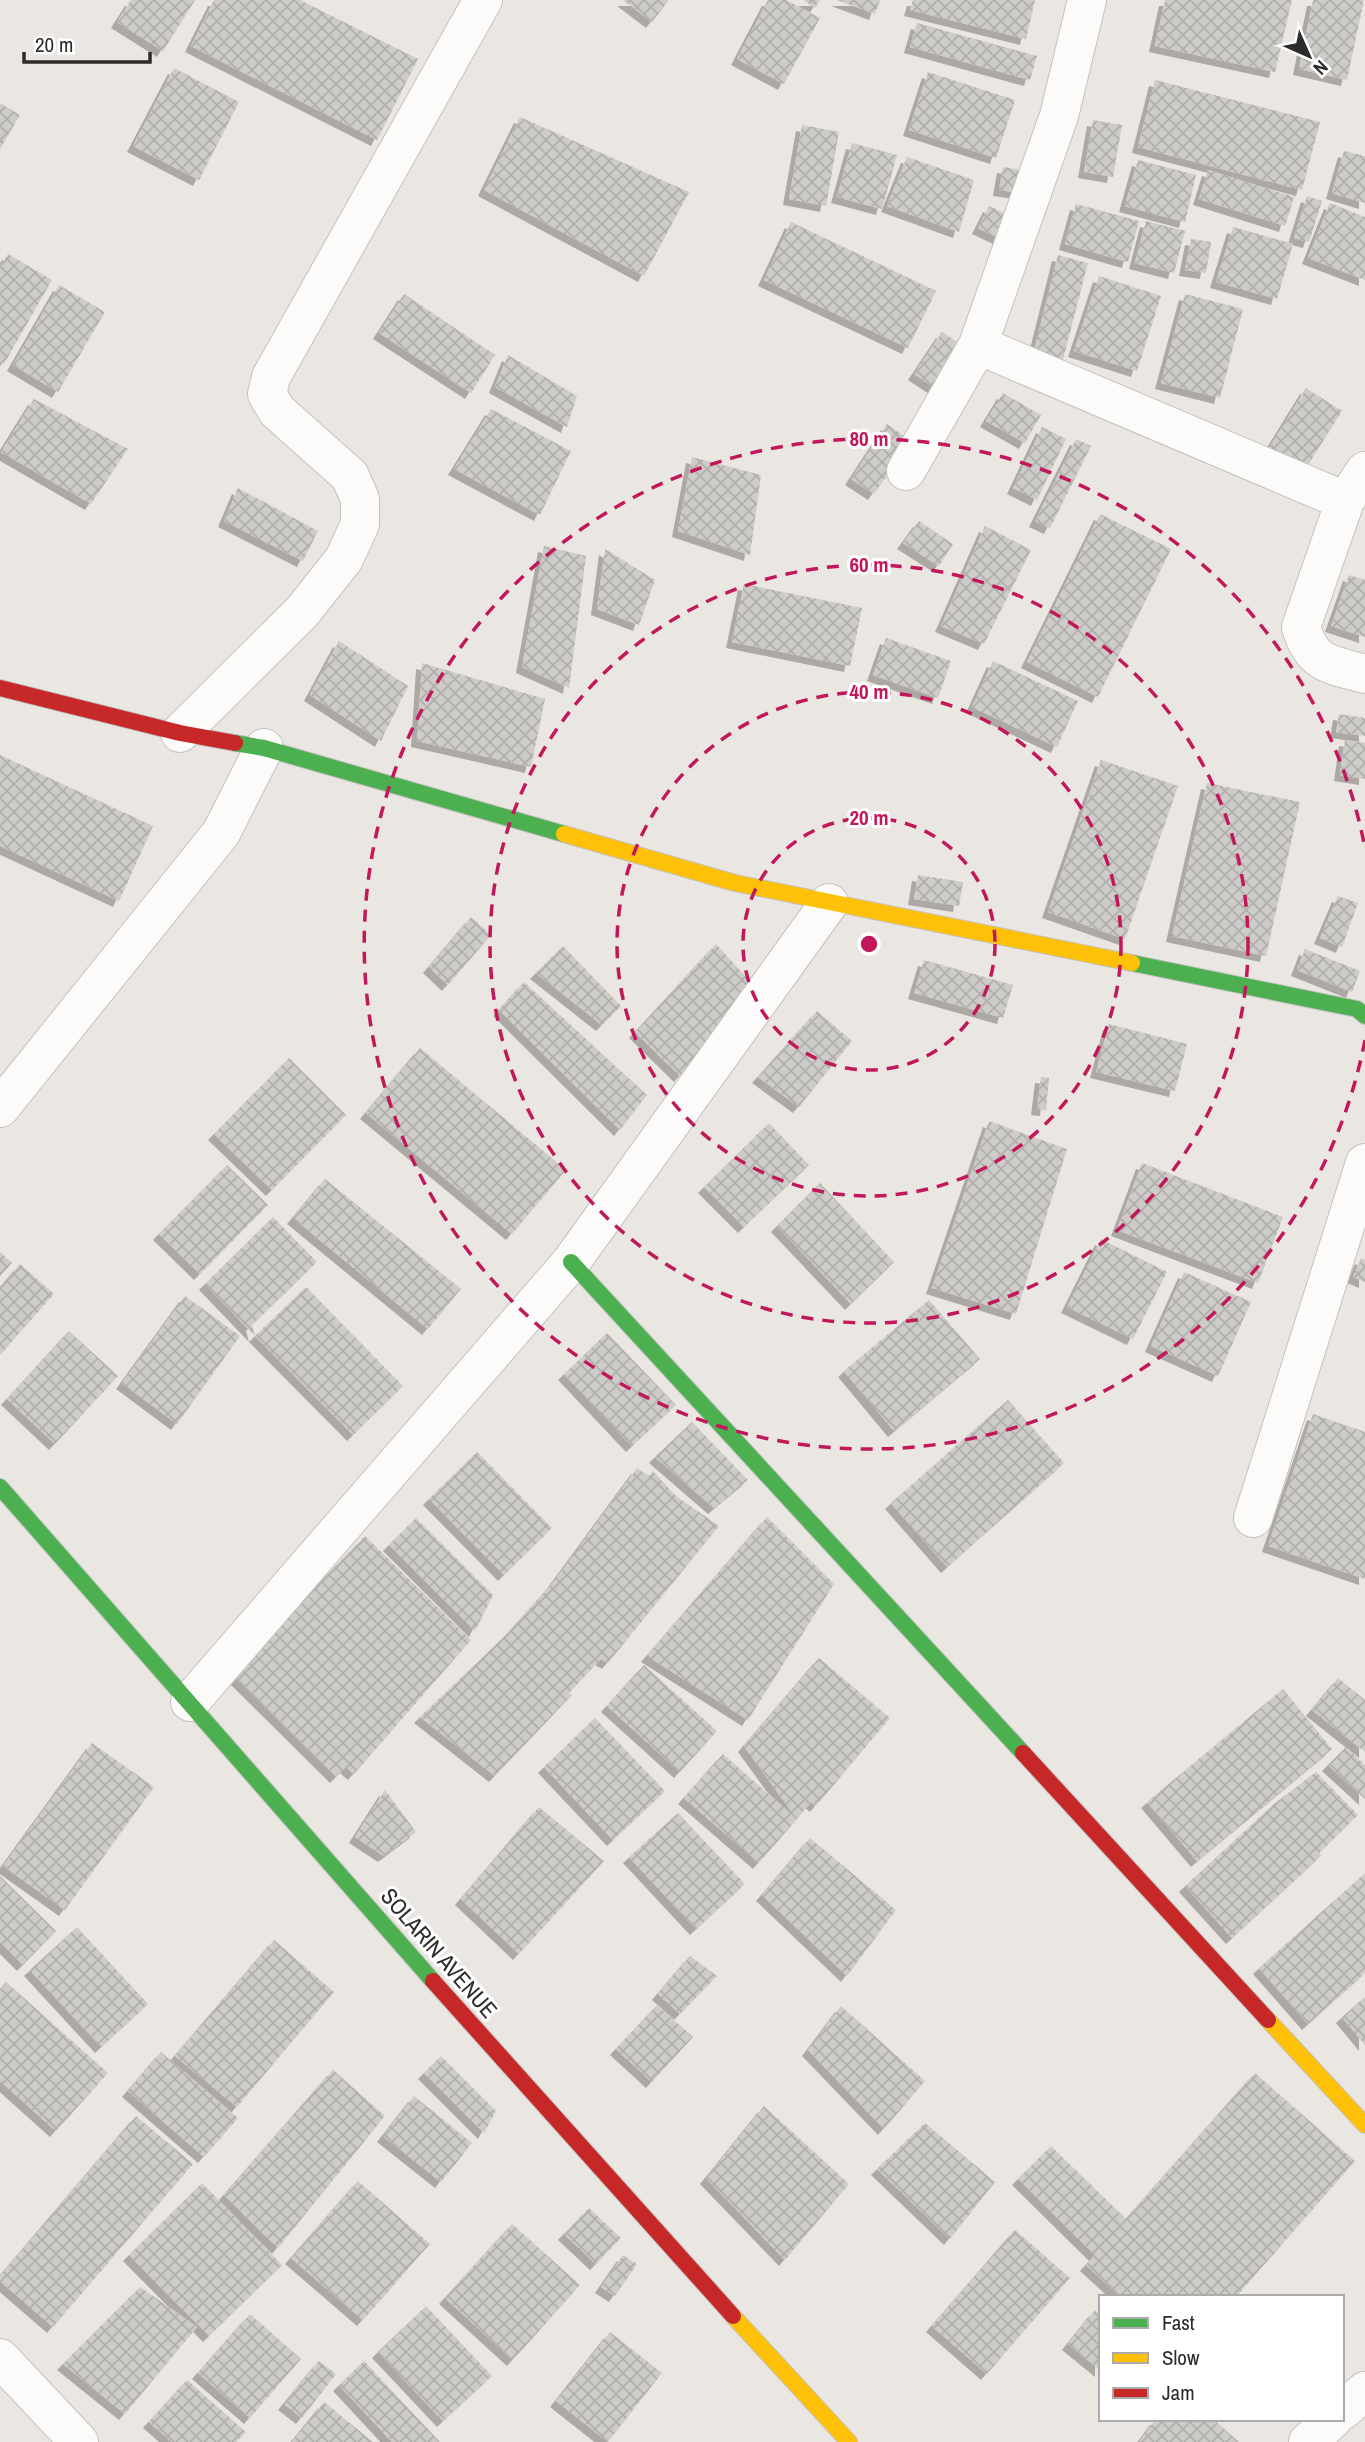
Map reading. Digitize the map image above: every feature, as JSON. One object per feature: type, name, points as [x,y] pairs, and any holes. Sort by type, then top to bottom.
[{"type":"street","points":[[180,733],[302,612],[344,559],[360,524],[360,499],[351,476],[277,411],[267,394],[271,377],[483,0]]},
{"type":"street","points":[[906,471],[978,345],[1059,116],[1087,0]]},
{"type":"street","points":[[978,345],[1355,486],[1301,627],[1307,647],[1320,661],[1365,674]]},
{"type":"street","points":[[0,688],[180,733],[264,748],[735,883],[1357,1009],[1365,1016]]},
{"type":"street","points":[[0,1108],[221,833],[264,748]]},
{"type":"street","points":[[190,1702],[571,1262],[829,903]]},
{"type":"street","points":[[1253,1518],[1365,1163]]},
{"type":"street","points":[[571,1262],[1365,2125]]},
{"type":"street","name":"SOLARIN AVENUE","points":[[0,1487],[569,2136],[849,2442]]},
{"type":"street","points":[[0,2358],[79,2442]]},
{"type":"street","points":[[1344,2409],[1365,2391]]},
{"type":"street","points":[[1308,2442],[1331,2421]]},
{"type":"building","points":[[131,0],[195,0],[163,51],[117,22]]},
{"type":"building","points":[[214,0],[300,0],[418,59],[377,140],[191,46]]},
{"type":"building","points":[[623,0],[669,0],[652,22]]},
{"type":"building","points":[[768,0],[786,0],[820,18],[784,84],[737,59]]},
{"type":"building","points":[[803,0],[820,0],[815,8]]},
{"type":"building","points":[[837,0],[880,0],[875,14]]},
{"type":"building","points":[[913,0],[1035,0],[1026,39],[910,10]]},
{"type":"building","points":[[1165,0],[1292,0],[1275,72],[1155,46]]},
{"type":"building","points":[[1313,0],[1364,0],[1347,80],[1299,69]]},
{"type":"building","points":[[917,23],[1037,56],[1030,80],[910,47]]},
{"type":"building","points":[[174,68],[239,102],[199,180],[133,146]]},
{"type":"building","points":[[928,72],[1015,100],[996,158],[909,130]]},
{"type":"building","points":[[1155,80],[1320,122],[1302,190],[1138,147]]},
{"type":"building","points":[[0,103],[20,115],[0,149]]},
{"type":"building","points":[[520,117],[689,192],[644,276],[484,190]]},
{"type":"building","points":[[1093,120],[1122,125],[1113,177],[1084,172]]},
{"type":"building","points":[[802,125],[839,132],[826,206],[789,199]]},
{"type":"building","points":[[852,143],[897,155],[882,209],[837,197]]},
{"type":"building","points":[[1344,151],[1365,156],[1365,203],[1332,193]]},
{"type":"building","points":[[907,157],[974,180],[959,232],[887,206]]},
{"type":"building","points":[[1138,160],[1196,175],[1185,222],[1125,206]]},
{"type":"building","points":[[1003,167],[1030,171],[1027,194],[999,190]]},
{"type":"building","points":[[1208,170],[1294,197],[1285,226],[1199,199]]},
{"type":"building","points":[[1307,196],[1322,201],[1309,242],[1294,238]]},
{"type":"building","points":[[1330,203],[1365,217],[1365,280],[1308,258]]},
{"type":"building","points":[[1076,204],[1139,221],[1128,262],[1065,244]]},
{"type":"building","points":[[989,206],[1016,219],[1005,241],[978,228]]},
{"type":"building","points":[[1146,221],[1185,231],[1174,273],[1135,263]]},
{"type":"building","points":[[791,222],[936,291],[908,348],[764,280]]},
{"type":"building","points":[[1233,227],[1293,244],[1277,299],[1216,282]]},
{"type":"building","points":[[1191,239],[1211,242],[1206,273],[1185,270]]},
{"type":"building","points":[[8,254],[52,280],[4,364],[0,362],[0,267]]},
{"type":"building","points":[[1058,255],[1088,263],[1061,367],[1032,359]]},
{"type":"building","points":[[1099,276],[1161,296],[1137,371],[1074,351]]},
{"type":"building","points":[[59,285],[105,312],[58,392],[13,365]]},
{"type":"building","points":[[404,294],[495,355],[471,393],[379,333]]},
{"type":"building","points":[[1185,294],[1243,309],[1220,398],[1161,383]]},
{"type":"building","points":[[942,332],[963,346],[935,388],[914,374]]},
{"type":"building","points":[[508,355],[577,396],[567,427],[495,387]]},
{"type":"building","points":[[1306,388],[1342,411],[1305,470],[1269,448]]},
{"type":"building","points":[[1003,393],[1041,415],[1025,443],[986,421]]},
{"type":"building","points":[[34,399],[128,449],[91,504],[1,452]]},
{"type":"building","points":[[491,409],[571,451],[540,515],[454,469]]},
{"type":"building","points":[[887,424],[911,441],[874,494],[851,479]]},
{"type":"building","points":[[1042,427],[1066,439],[1037,500],[1013,488]]},
{"type":"building","points":[[1076,439],[1091,446],[1050,528],[1035,521]]},
{"type":"building","points":[[692,457],[761,475],[750,555],[678,531]]},
{"type":"building","points":[[238,488],[318,531],[303,561],[224,521]]},
{"type":"building","points":[[1100,514],[1171,549],[1098,697],[1027,662]]},
{"type":"building","points":[[919,521],[953,544],[939,566],[903,543]]},
{"type":"building","points":[[985,526],[1031,550],[984,644],[941,626]]},
{"type":"building","points":[[544,546],[586,556],[569,688],[522,667]]},
{"type":"building","points":[[605,549],[655,580],[639,625],[597,609]]},
{"type":"building","points":[[1349,575],[1365,580],[1365,637],[1331,626]]},
{"type":"building","points":[[744,584],[862,608],[850,666],[732,642]]},
{"type":"building","points":[[886,638],[951,661],[938,698],[873,675]]},
{"type":"building","points":[[339,641],[408,686],[381,741],[310,695]]},
{"type":"building","points":[[993,661],[1078,701],[1057,747],[972,707]]},
{"type":"building","points":[[422,663],[545,699],[531,767],[417,741]]},
{"type":"building","points":[[1339,714],[1365,718],[1365,736],[1336,732]]},
{"type":"building","points":[[1345,740],[1365,743],[1365,779],[1340,775]]},
{"type":"building","points":[[0,755],[153,826],[119,901],[0,846]]},
{"type":"building","points":[[1101,760],[1178,786],[1125,939],[1048,912]]},
{"type":"building","points":[[1207,783],[1300,802],[1266,956],[1172,936]]},
{"type":"building","points":[[918,875],[963,882],[959,906],[914,899]]},
{"type":"building","points":[[1338,896],[1358,903],[1342,947],[1320,938]]},
{"type":"building","points":[[471,917],[491,935],[448,985],[429,967]]},
{"type":"building","points":[[716,944],[756,988],[680,1076],[635,1032]]},
{"type":"building","points":[[563,946],[621,1006],[602,1025],[536,973]]},
{"type":"building","points":[[1305,949],[1360,971],[1352,992],[1297,970]]},
{"type":"building","points":[[924,960],[1013,985],[1003,1018],[914,993]]},
{"type":"building","points":[[524,982],[647,1095],[620,1130],[499,1010]]},
{"type":"building","points":[[817,1011],[852,1041],[799,1107],[758,1077]]},
{"type":"building","points":[[1109,1024],[1187,1044],[1175,1091],[1096,1072]]},
{"type":"building","points":[[420,1048],[566,1170],[512,1234],[366,1113]]},
{"type":"building","points":[[289,1058],[346,1115],[272,1190],[214,1134]]},
{"type":"building","points":[[1041,1077],[1049,1078],[1046,1110],[1037,1109]]},
{"type":"building","points":[[989,1121],[1067,1149],[1016,1314],[932,1288]]},
{"type":"building","points":[[769,1123],[809,1165],[744,1227],[704,1187]]},
{"type":"building","points":[[1142,1163],[1283,1217],[1258,1283],[1117,1230]]},
{"type":"building","points":[[227,1165],[268,1205],[200,1274],[159,1234]]},
{"type":"building","points":[[325,1179],[461,1289],[428,1329],[293,1218]]},
{"type":"building","points":[[820,1183],[894,1262],[851,1304],[777,1226]]},
{"type":"building","points":[[273,1217],[317,1262],[252,1325],[255,1336],[205,1284]]},
{"type":"building","points":[[1101,1239],[1167,1272],[1133,1339],[1067,1307]]},
{"type":"building","points":[[0,1252],[12,1263],[0,1276]]},
{"type":"building","points":[[1361,1258],[1365,1260],[1365,1282],[1353,1277]]},
{"type":"building","points":[[20,1264],[54,1294],[0,1355],[0,1288]]},
{"type":"building","points":[[1184,1272],[1251,1302],[1218,1376],[1151,1346]]},
{"type":"building","points":[[306,1287],[403,1386],[353,1435],[255,1336]]},
{"type":"building","points":[[185,1296],[240,1336],[177,1424],[122,1383]]},
{"type":"building","points":[[929,1300],[980,1359],[894,1431],[844,1371]]},
{"type":"building","points":[[69,1331],[118,1376],[55,1444],[7,1399]]},
{"type":"building","points":[[607,1333],[676,1405],[632,1446],[564,1374]]},
{"type":"building","points":[[1008,1400],[1064,1463],[947,1567],[891,1503]]},
{"type":"building","points":[[1313,1414],[1365,1432],[1365,1579],[1268,1546]]},
{"type":"building","points":[[692,1422],[748,1480],[714,1508],[655,1457]]},
{"type":"building","points":[[477,1452],[552,1528],[504,1575],[429,1499]]},
{"type":"building","points":[[637,1468],[649,1476],[653,1471],[676,1496],[719,1526],[608,1663],[601,1659],[569,1693],[572,1695],[495,1776],[420,1717],[509,1632],[552,1584]]},
{"type":"building","points":[[767,1517],[834,1584],[748,1720],[647,1656]]},
{"type":"building","points":[[416,1518],[493,1595],[475,1631],[389,1545]]},
{"type":"building","points":[[365,1536],[471,1640],[354,1774],[346,1767],[336,1777],[231,1673]]},
{"type":"building","points":[[819,1658],[890,1718],[816,1806],[811,1802],[797,1819],[744,1746]]},
{"type":"building","points":[[644,1665],[717,1731],[680,1772],[607,1706]]},
{"type":"building","points":[[1338,1678],[1365,1700],[1365,1752],[1312,1710]]},
{"type":"building","points":[[1283,1689],[1332,1749],[1197,1861],[1147,1802]]},
{"type":"building","points":[[595,1718],[665,1791],[613,1840],[544,1767]]},
{"type":"building","points":[[92,1743],[154,1787],[65,1910],[3,1866]]},
{"type":"building","points":[[1346,1747],[1365,1765],[1365,1799],[1328,1765]]},
{"type":"building","points":[[723,1754],[797,1819],[759,1863],[684,1798]]},
{"type":"building","points":[[1316,1772],[1358,1815],[1319,1853],[1321,1856],[1232,1938],[1185,1886],[1274,1804]]},
{"type":"building","points":[[385,1790],[416,1832],[384,1856],[355,1837]]},
{"type":"building","points":[[539,1807],[604,1861],[519,1954],[461,1899]]},
{"type":"building","points":[[678,1813],[745,1884],[696,1929],[629,1857]]},
{"type":"building","points":[[810,1838],[896,1910],[847,1976],[762,1895]]},
{"type":"building","points":[[1365,1873],[1365,1973],[1308,2024],[1259,1968]]},
{"type":"building","points":[[0,1876],[56,1931],[23,1965],[0,1942]]},
{"type":"building","points":[[77,1927],[148,2004],[101,2047],[30,1970]]},
{"type":"building","points":[[274,1940],[334,1992],[237,2107],[175,2056]]},
{"type":"building","points":[[690,1956],[717,1976],[680,2014],[658,1994]]},
{"type":"building","points":[[6,1982],[108,2073],[56,2131],[0,2081],[0,1989]]},
{"type":"building","points":[[1365,1997],[1365,2045],[1342,2017]]},
{"type":"building","points":[[657,2005],[693,2037],[652,2082],[616,2049]]},
{"type":"building","points":[[841,2006],[925,2081],[884,2129],[808,2050]]},
{"type":"building","points":[[161,2052],[238,2118],[204,2157],[128,2091]]},
{"type":"building","points":[[441,2056],[496,2111],[484,2133],[424,2073]]},
{"type":"building","points":[[333,2070],[385,2116],[278,2248],[224,2195]]},
{"type":"building","points":[[1255,2073],[1355,2161],[1238,2295],[1119,2295],[1086,2265],[1095,2255],[1018,2179],[1051,2146],[1126,2219]]},
{"type":"building","points":[[414,2096],[472,2143],[441,2182],[383,2136]]},
{"type":"building","points":[[764,2106],[849,2184],[785,2260],[706,2178]]},
{"type":"building","points":[[136,2116],[193,2164],[53,2327],[0,2281],[0,2276]]},
{"type":"building","points":[[925,2123],[995,2182],[950,2239],[877,2169]]},
{"type":"building","points":[[358,2181],[430,2244],[363,2320],[291,2258]]},
{"type":"building","points":[[202,2183],[282,2265],[209,2336],[129,2255]]},
{"type":"building","points":[[589,2208],[621,2238],[596,2264],[564,2234]]},
{"type":"building","points":[[512,2224],[580,2285],[513,2360],[445,2298]]},
{"type":"building","points":[[1015,2230],[1070,2278],[987,2374],[932,2326]]},
{"type":"building","points":[[623,2255],[637,2264],[615,2296],[601,2287]]},
{"type":"building","points":[[140,2287],[197,2327],[125,2414],[63,2364]]},
{"type":"building","points":[[426,2306],[492,2376],[443,2421],[378,2352]]},
{"type":"building","points":[[1095,2310],[1099,2313],[1099,2369],[1068,2344]]},
{"type":"building","points":[[250,2314],[301,2359],[250,2418],[198,2373]]},
{"type":"building","points":[[610,2332],[662,2373],[608,2442],[556,2401]]},
{"type":"building","points":[[319,2361],[336,2374],[302,2418],[284,2404]]},
{"type":"building","points":[[364,2361],[440,2442],[392,2442],[339,2385]]},
{"type":"building","points":[[187,2380],[246,2432],[236,2442],[172,2442],[149,2422]]},
{"type":"building","points":[[324,2402],[373,2442],[292,2442]]},
{"type":"building","points":[[1155,2421],[1215,2421],[1239,2442],[1139,2442]]},
{"type":"traffic: fast","points":[[235,743],[264,748],[564,834]]},
{"type":"traffic: fast","points":[[1132,963],[1357,1009],[1365,1016]]},
{"type":"traffic: fast","points":[[571,1262],[1023,1753]]},
{"type":"traffic: fast","points":[[0,1487],[433,1981]]},
{"type":"traffic: slow","points":[[564,834],[735,883],[1132,963]]},
{"type":"traffic: slow","points":[[1268,2020],[1365,2125]]},
{"type":"traffic: slow","points":[[733,2316],[849,2442]]},
{"type":"traffic: jam","points":[[0,688],[180,733],[235,743]]},
{"type":"traffic: jam","points":[[1023,1753],[1268,2020]]},
{"type":"traffic: jam","points":[[433,1981],[733,2316]]}]
